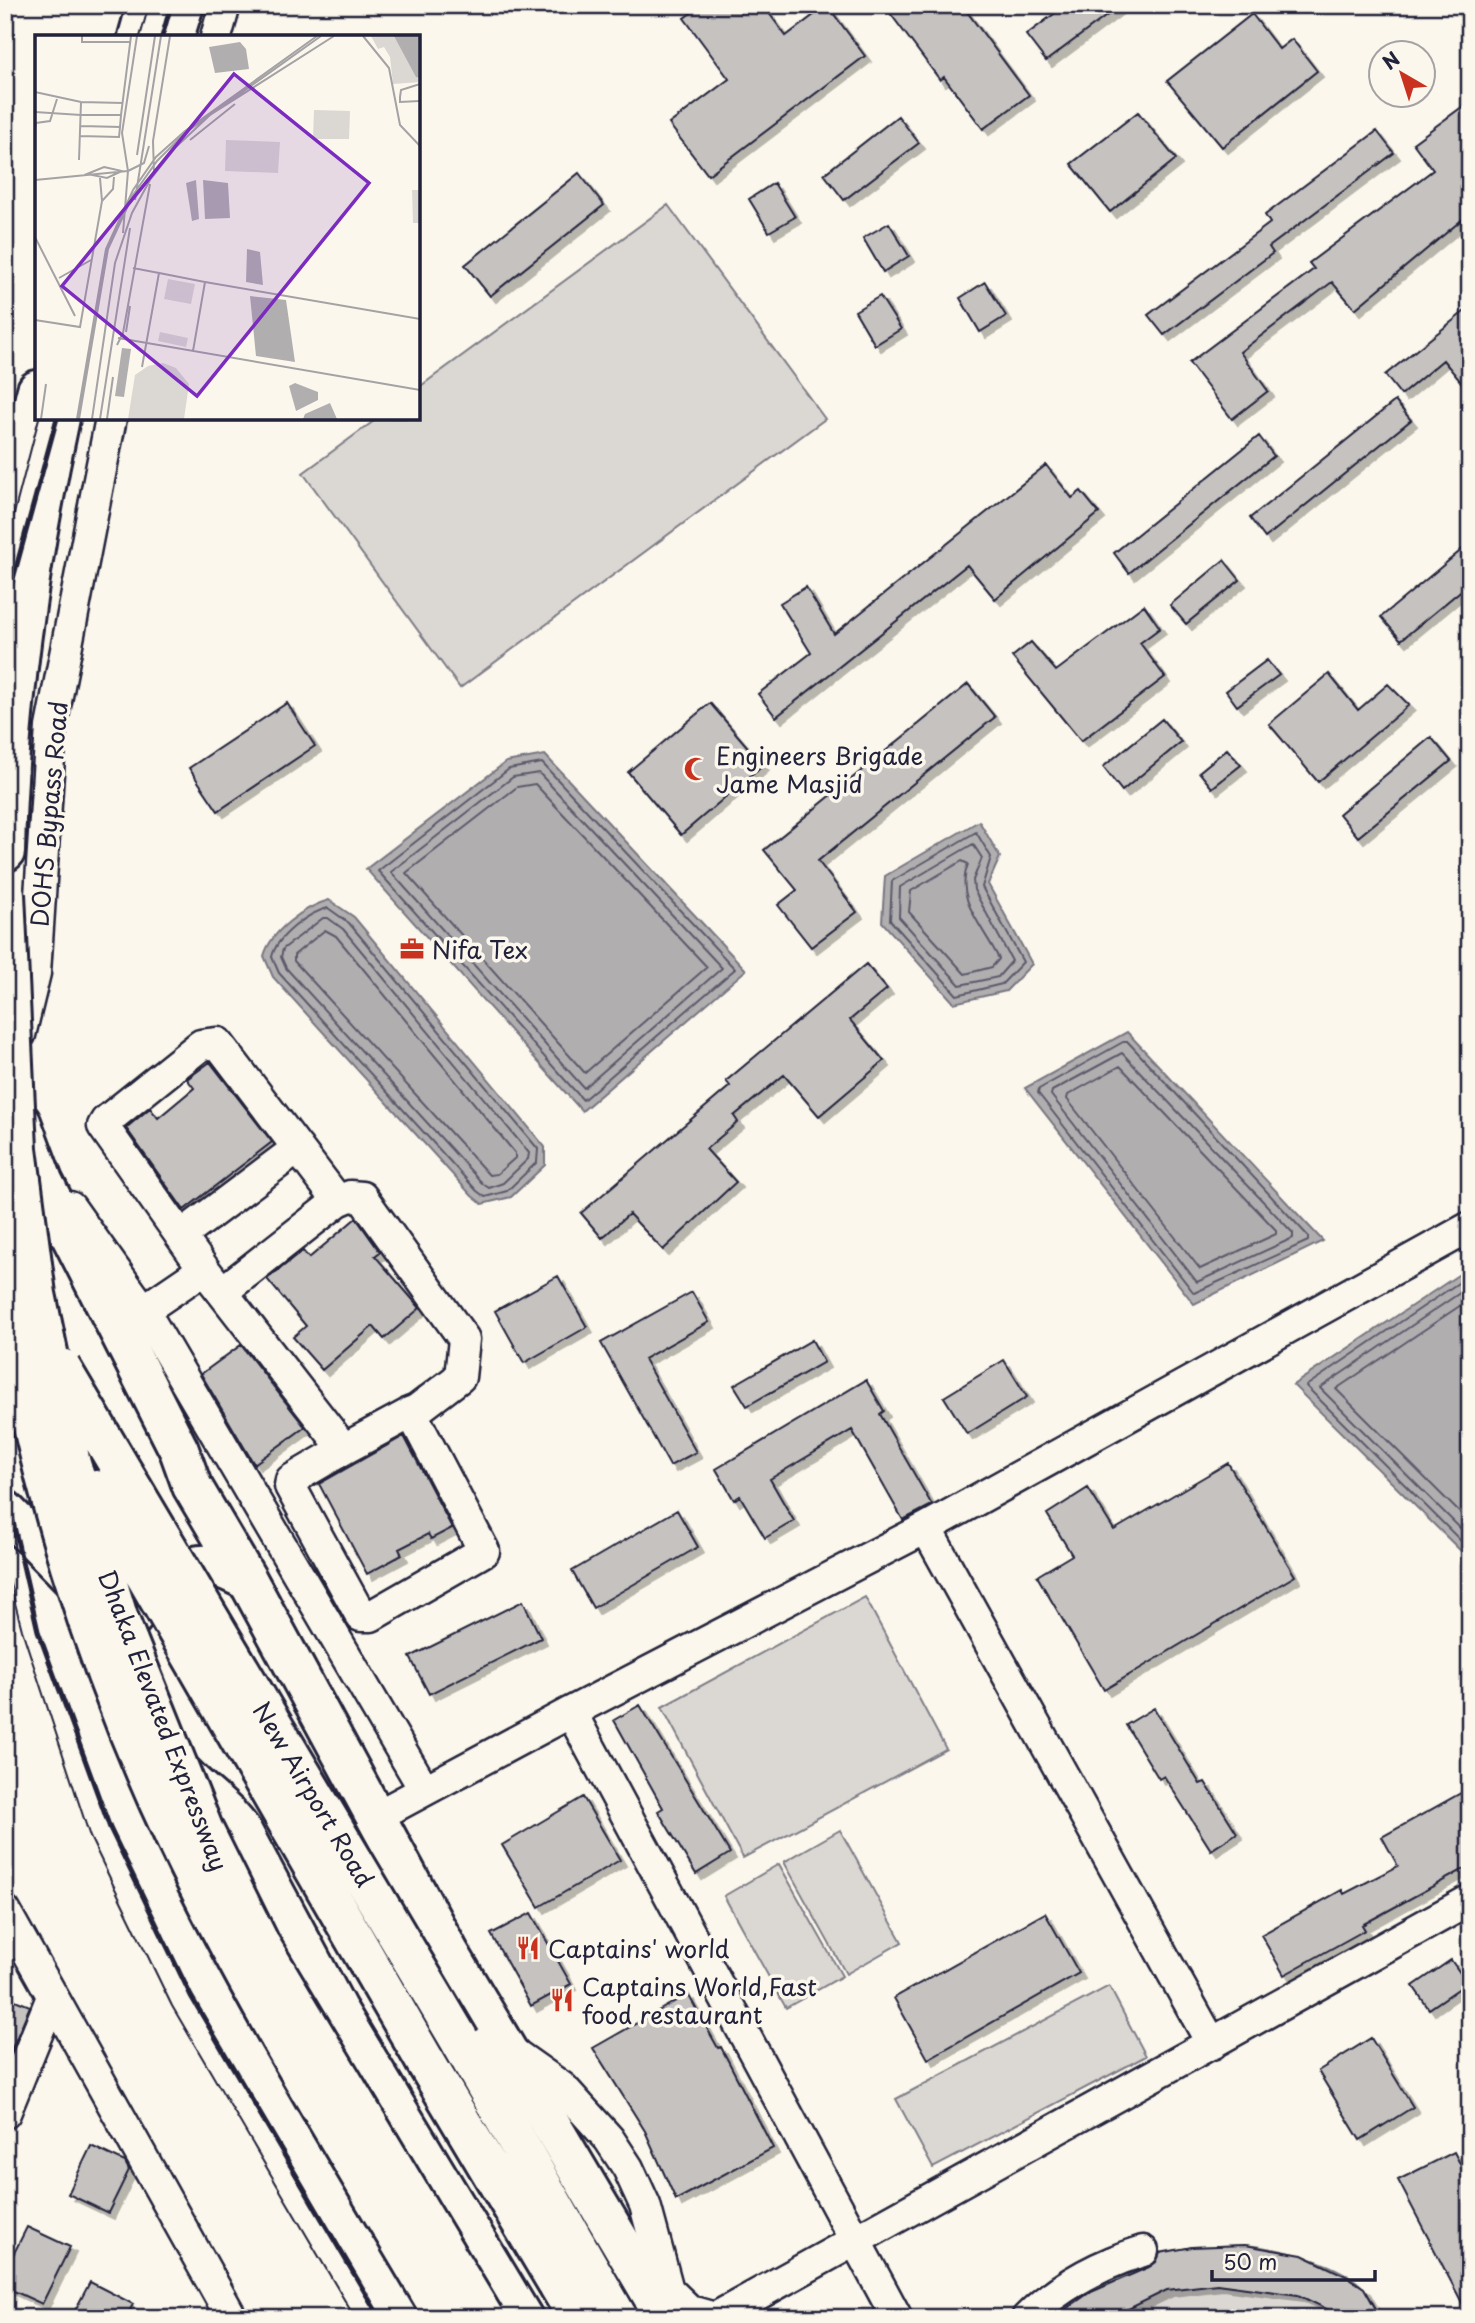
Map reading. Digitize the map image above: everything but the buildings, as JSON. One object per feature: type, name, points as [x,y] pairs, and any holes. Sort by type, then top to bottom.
[{"type":"main road","points":[[139,35],[147,5]]},
{"type":"main road","points":[[175,35],[184,5]]},
{"type":"main road","points":[[5,538],[18,461],[35,397]]},
{"type":"main road","points":[[5,852],[6,793],[23,624],[36,530],[60,420]]},
{"type":"main road","name":"Dhaka Elevated Expressway","points":[[5,894],[17,1149],[36,1294],[71,1464],[118,1617],[204,1831],[260,1944],[484,2318]]},
{"type":"main road","points":[[7,1084],[43,1181],[90,1279],[131,1319],[192,1486],[248,1581],[375,1817],[506,2048],[656,2302],[666,2308]]},
{"type":"main road","name":"New Airport Road","points":[[5,1272],[460,2041],[618,2318]]},
{"type":"main road","name":"Dhaka Elevated Expressway","points":[[5,1280],[22,1383],[60,1527],[87,1616],[147,1772],[217,1922],[445,2318]]},
{"type":"main road","name":"New Airport Road","points":[[5,1333],[425,2061],[578,2318]]},
{"type":"main road","points":[[58,1562],[81,1572],[103,1572],[154,1547],[181,1525],[188,1511],[192,1486]]},
{"type":"main road","points":[[5,1510],[95,1601],[119,1635],[142,1698],[171,1760],[192,1785],[230,1814],[337,2009],[523,2318]]},
{"type":"main road","points":[[119,1635],[142,1606],[165,1584],[201,1565],[216,1567],[248,1581]]},
{"type":"main road","points":[[230,1814],[339,1750]]},
{"type":"street","points":[[217,35],[225,5]]},
{"type":"street","name":"DOHS Bypass Road","points":[[7,1084],[35,974],[51,727],[111,420]]},
{"type":"street","points":[[338,1201],[218,1043],[201,1045],[103,1126],[213,1281],[344,1449]]},
{"type":"street","points":[[181,1236],[298,1148]]},
{"type":"street","points":[[411,1412],[483,1543],[484,1551],[371,1616],[361,1616],[290,1486],[291,1480],[411,1412],[460,1377],[464,1339],[362,1197],[350,1196],[338,1201],[213,1281],[131,1319],[425,1789]]},
{"type":"street","points":[[375,1817],[926,1528],[1470,1227]]},
{"type":"street","points":[[926,1528],[1212,2043]]},
{"type":"street","points":[[571,1713],[853,2241],[897,2318]]},
{"type":"street","points":[[666,2308],[715,2318],[1470,1900]]},
{"type":"street","points":[[5,1911],[233,2318]]},
{"type":"street","points":[[5,2113],[52,1997]]},
{"type":"street","points":[[1027,2318],[1073,2281],[1106,2262],[1143,2251]]},
{"type":"shaded area","points":[[668,205],[825,419],[460,688],[303,473],[375,420],[420,420],[420,387]]},
{"type":"shaded area","points":[[865,1597],[946,1749],[743,1858],[662,1707]]},
{"type":"shaded area","points":[[840,1830],[902,1942],[846,1974],[784,1862]]},
{"type":"shaded area","points":[[779,1864],[842,1976],[786,2008],[724,1896]]},
{"type":"shaded area","points":[[1109,1986],[1146,2056],[933,2168],[896,2099]]},
{"type":"shaded area","points":[[1245,2245],[1292,2253],[1342,2272],[1365,2290],[1381,2318],[1044,2318],[1132,2262],[1192,2247]]},
{"type":"water","points":[[545,755],[746,970],[582,1111],[366,869],[506,762]]},
{"type":"water","points":[[979,821],[1000,857],[988,884],[1032,964],[1006,991],[954,1003],[882,922],[885,876]]},
{"type":"water","points":[[329,900],[354,917],[545,1147],[545,1165],[511,1197],[482,1204],[472,1196],[273,977],[264,956],[274,938],[299,914]]},
{"type":"water","points":[[1127,1032],[1323,1241],[1194,1304],[1025,1088]]},
{"type":"water","points":[[1470,1267],[1470,1560],[1293,1385]]},
{"type":"tram line","points":[[141,35],[149,5]]},
{"type":"tram line","points":[[5,548],[38,420]]},
{"type":"tram line","points":[[5,1565],[22,1630],[90,1837],[172,2006],[355,2318]]},
{"type":"railway","points":[[163,35],[171,5]]},
{"type":"railway","points":[[5,608],[56,420]]},
{"type":"railway","points":[[5,1487],[38,1631],[110,1828],[191,1996],[380,2318]]},
{"type":"place","name":"Engineers Brigade Jame Masjid","points":[[696,769]]},
{"type":"place","name":"Nifa Tex","points":[[412,949]]},
{"type":"place","name":"Captains' world","points":[[528,1948]]},
{"type":"place","name":"Captains World,Fast food restaurant","points":[[562,2000]]}]
